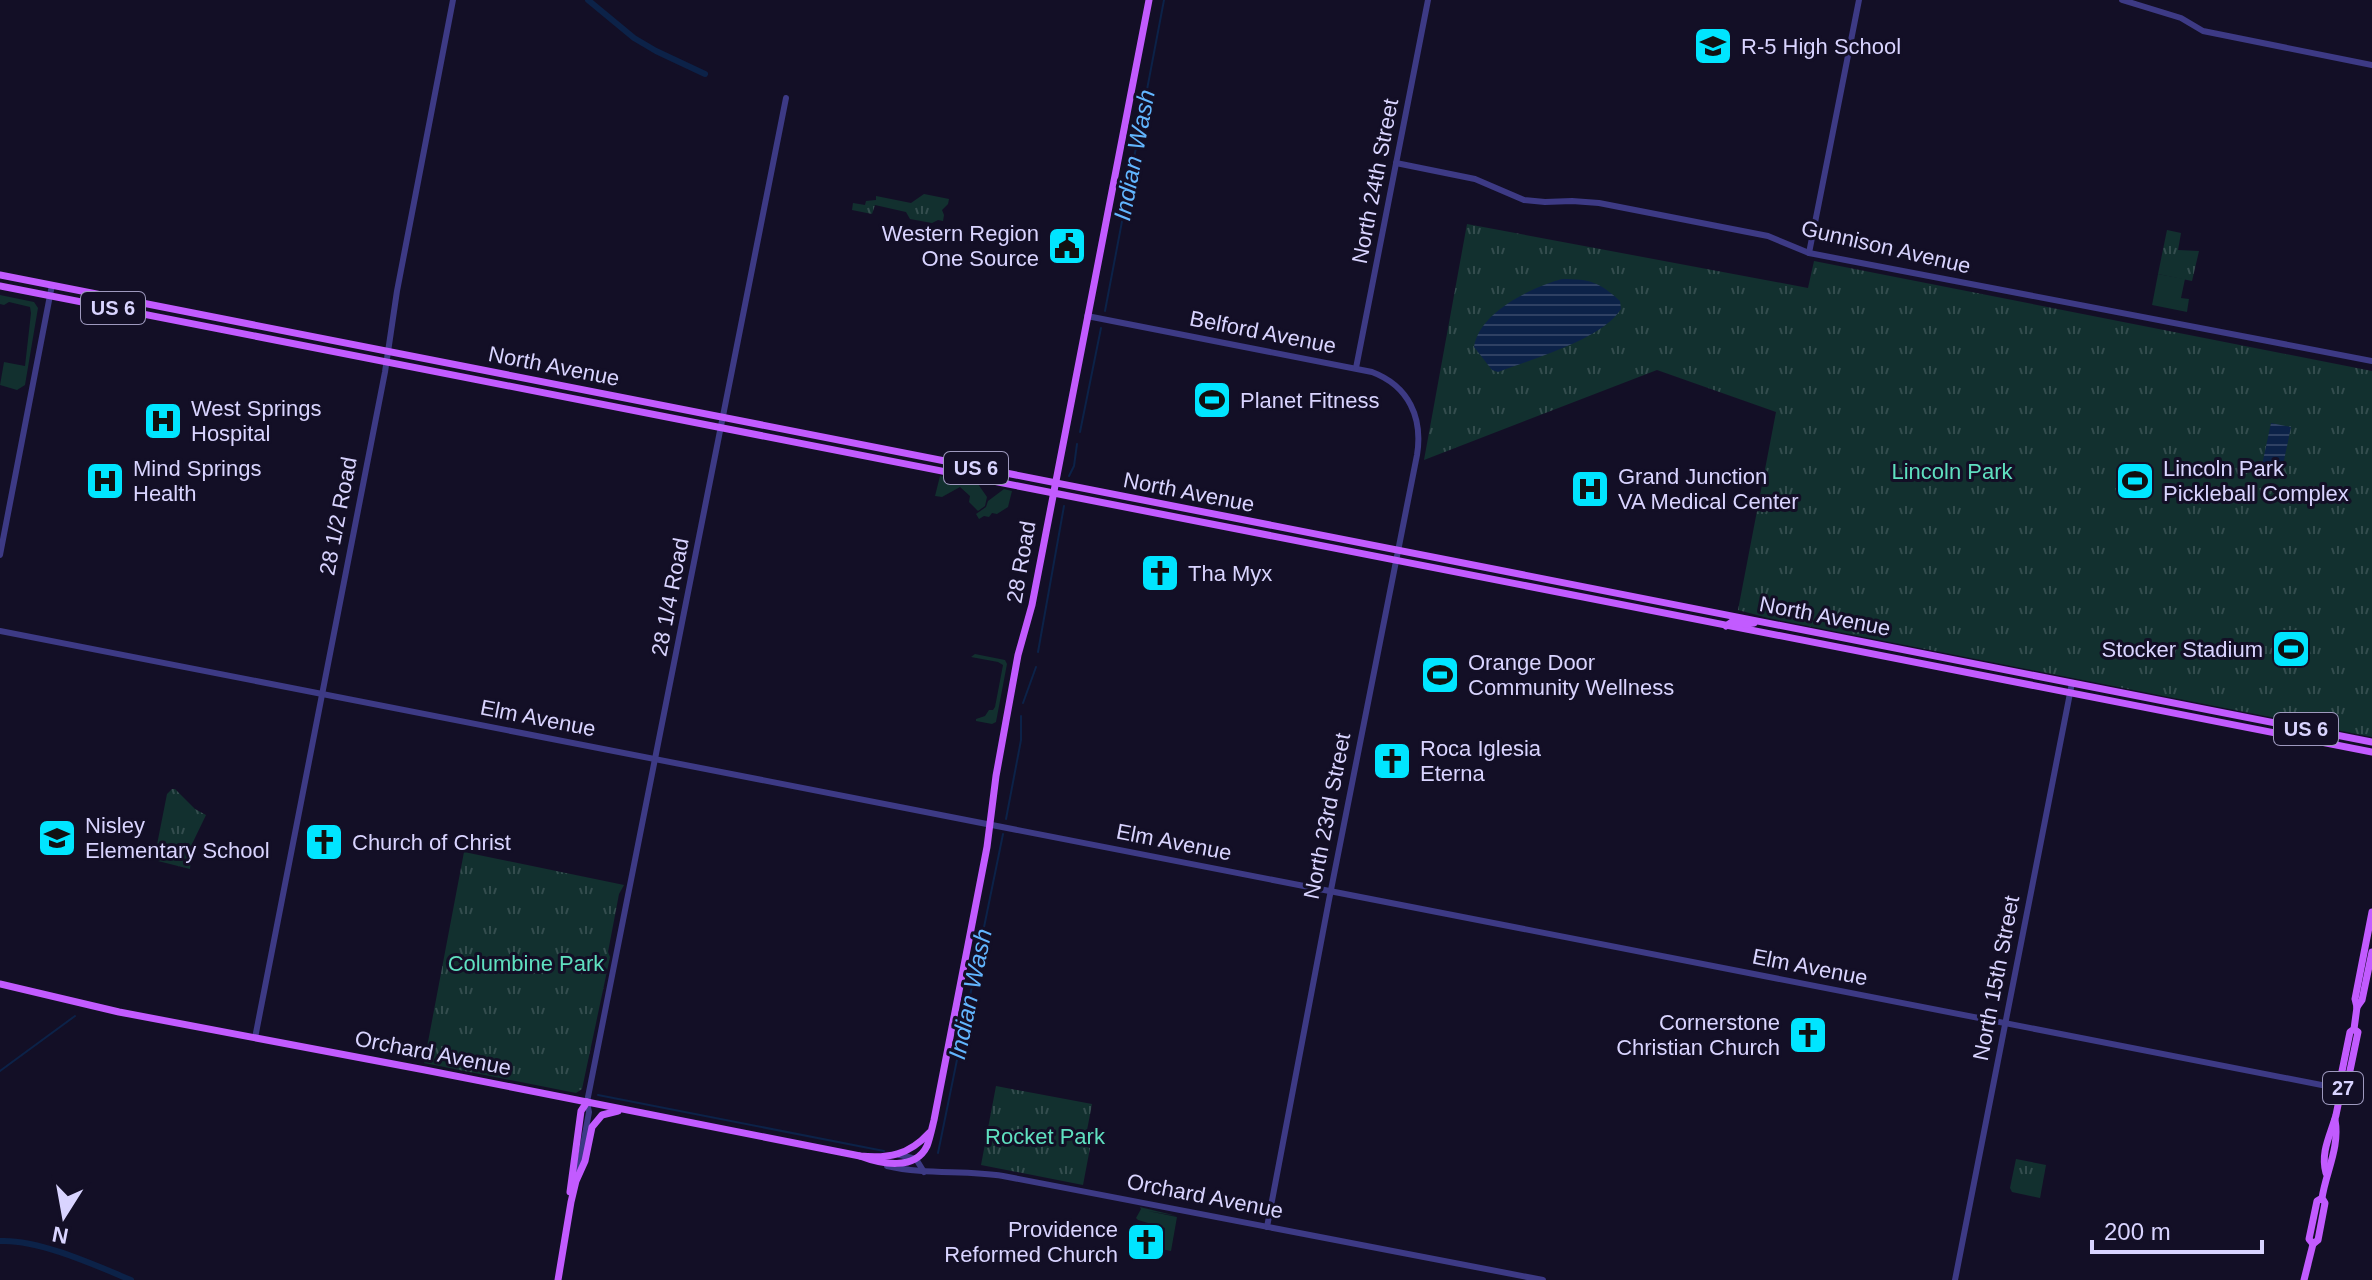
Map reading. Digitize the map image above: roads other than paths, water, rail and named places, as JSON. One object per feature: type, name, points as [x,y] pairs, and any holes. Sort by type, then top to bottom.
[{"type":"main road","name":"28 Road","points":[[916,1159],[925,1149],[936,1113],[991,824],[996,776],[1018,655],[1029,617],[1054,494],[1149,0]]},
{"type":"main road","name":"North Avenue","points":[[0,275],[2372,742]]},
{"type":"main road","name":"North Avenue","points":[[0,286],[2372,752]]},
{"type":"main road","points":[[98,305],[127,307],[137,302]]},
{"type":"main road","points":[[218,329],[228,320]]},
{"type":"main road","points":[[254,336],[272,335],[289,339],[298,335]]},
{"type":"main road","points":[[291,343],[307,342],[333,347],[347,344]]},
{"type":"main road","points":[[430,371],[440,369],[465,373],[474,369]]},
{"type":"main road","points":[[471,379],[479,376],[501,380],[523,379]]},
{"type":"main road","points":[[554,395],[561,386]]},
{"type":"main road","points":[[591,402],[606,401],[633,406],[642,402]]},
{"type":"main road","points":[[634,411],[684,410]]},
{"type":"main road","points":[[843,442],[844,452]]},
{"type":"main road","points":[[882,460],[899,459],[922,464],[931,459]]},
{"type":"main road","points":[[934,470],[943,467],[965,471],[986,470]]},
{"type":"main road","points":[[1096,502],[1108,500],[1132,505],[1143,501]]},
{"type":"main road","points":[[1144,512],[1154,509],[1176,513],[1193,511]]},
{"type":"main road","points":[[1521,586],[1533,584],[1556,588],[1566,584]]},
{"type":"main road","points":[[1564,594],[1572,590],[1593,594],[1599,590]]},
{"type":"main road","points":[[1633,608],[1635,597]]},
{"type":"main road","points":[[1669,615],[1710,618],[1720,614]]},
{"type":"main road","points":[[1726,626],[1733,621],[1746,624],[1760,622]]},
{"type":"main road","points":[[1904,661],[1906,650]]},
{"type":"main road","points":[[2189,716],[2198,713],[2220,718],[2239,716]]},
{"type":"main road","name":"27","points":[[2304,1280],[2313,1244],[2309,1239],[2314,1214],[2317,1201],[2322,1198],[2338,1132],[2335,1120],[2342,1089],[2340,1081],[2350,1032],[2354,1029],[2355,999],[2372,912]]},
{"type":"main road","name":"27","points":[[2357,1007],[2362,1000],[2372,952]]},
{"type":"main road","name":"Orchard Avenue","points":[[0,984],[112,1010],[860,1156],[885,1158],[898,1155]]},
{"type":"main road","name":"28 1/4 Road","points":[[571,1202],[570,1183],[581,1111],[587,1102]]},
{"type":"main road","points":[[576,1181],[585,1161],[595,1122],[607,1113],[630,1111]]},
{"type":"main road","points":[[898,1155],[915,1146],[930,1131]]},
{"type":"main road","name":"Orchard Avenue","points":[[860,1156],[876,1162]]},
{"type":"main road","points":[[876,1162],[900,1163],[916,1159]]},
{"type":"main road","name":"28 1/4 Road","points":[[558,1280],[576,1181]]},
{"type":"street","name":"28 1/2 Road","points":[[255,1038],[453,0]]},
{"type":"street","name":"North 24th Street","points":[[1356,368],[1428,0]]},
{"type":"street","points":[[1809,253],[1859,0]]},
{"type":"street","points":[[2122,0],[2169,14],[2203,31],[2372,65]]},
{"type":"street","name":"28 1/4 Road","points":[[576,1181],[589,1112],[587,1102],[786,98]]},
{"type":"street","name":"Gunnison Avenue","points":[[1396,163],[1475,179],[1524,200],[1599,203],[1768,236],[1809,253],[2372,361]]},
{"type":"street","points":[[0,555],[52,285]]},
{"type":"street","name":"Belford Avenue","points":[[1087,316],[1356,368],[1382,376],[1394,384],[1415,412]]},
{"type":"street","name":"North 23rd Street","points":[[1267,1227],[1418,447],[1419,428],[1415,412]]},
{"type":"street","name":"Elm Avenue","points":[[0,631],[2342,1089]]},
{"type":"street","name":"North 15th Street","points":[[1955,1280],[2072,683]]},
{"type":"street","name":"Orchard Avenue","points":[[898,1155],[916,1159]]},
{"type":"street","points":[[916,1159],[924,1172]]},
{"type":"street","name":"Orchard Avenue","points":[[876,1162],[924,1172],[976,1172],[1003,1176],[1543,1280]]},
{"type":"water","points":[[1562,279],[1588,281],[1600,286],[1620,301],[1621,309],[1612,320],[1583,339],[1498,372],[1492,370],[1474,347],[1486,323],[1496,312],[1522,295]]},
{"type":"water","points":[[2271,423],[2291,427],[2282,470],[2262,465]]},
{"type":"waterway","points":[[588,0],[634,38],[705,74]]},
{"type":"waterway","name":"Indian Wash","points":[[1105,311],[1164,0]]},
{"type":"waterway","name":"Indian Wash","points":[[1080,432],[1101,328]]},
{"type":"waterway","name":"Indian Wash","points":[[1069,476],[1074,466],[1077,444]]},
{"type":"waterway","name":"Indian Wash","points":[[1038,652],[1064,506]]},
{"type":"waterway","name":"Indian Wash","points":[[1023,703],[1036,667]]},
{"type":"waterway","name":"Indian Wash","points":[[1006,819],[1021,740],[1021,716]]},
{"type":"waterway","name":"Indian Wash","points":[[938,1153],[1003,834]]},
{"type":"waterway","name":"Indian Wash","points":[[0,1071],[75,1016]]},
{"type":"waterway","name":"Indian Wash","points":[[598,1095],[884,1151]]},
{"type":"waterway","points":[[0,1241],[15,1241],[49,1249],[131,1280]]},
{"type":"place","name":"R-5 High School","points":[[1713,46]]},
{"type":"place","name":"Western Region One Source","points":[[1067,246]]},
{"type":"place","name":"Planet Fitness","points":[[1212,400]]},
{"type":"place","name":"West Springs Hospital","points":[[163,421]]},
{"type":"place","name":"Mind Springs Health","points":[[105,481]]},
{"type":"place","name":"Lincoln Park Pickleball Complex","points":[[2135,481]]},
{"type":"place","name":"Grand Junction VA Medical Center","points":[[1590,489]]},
{"type":"place","name":"Tha Myx","points":[[1160,573]]},
{"type":"place","name":"Stocker Stadium","points":[[2291,649]]},
{"type":"place","name":"Orange Door Community Wellness","points":[[1440,675]]},
{"type":"place","name":"Roca Iglesia Eterna","points":[[1392,761]]},
{"type":"place","name":"Nisley Elementary School","points":[[57,838]]},
{"type":"place","name":"Church of Christ","points":[[324,842]]},
{"type":"place","name":"Cornerstone Christian Church","points":[[1808,1035]]},
{"type":"place","name":"Providence Reformed Church","points":[[1146,1242]]},
{"type":"park label","name":"Lincoln Park","points":[[1952,471]]},
{"type":"park label","name":"Columbine Park","points":[[526,963]]},
{"type":"park label","name":"Rocket Park","points":[[1045,1136]]}]
